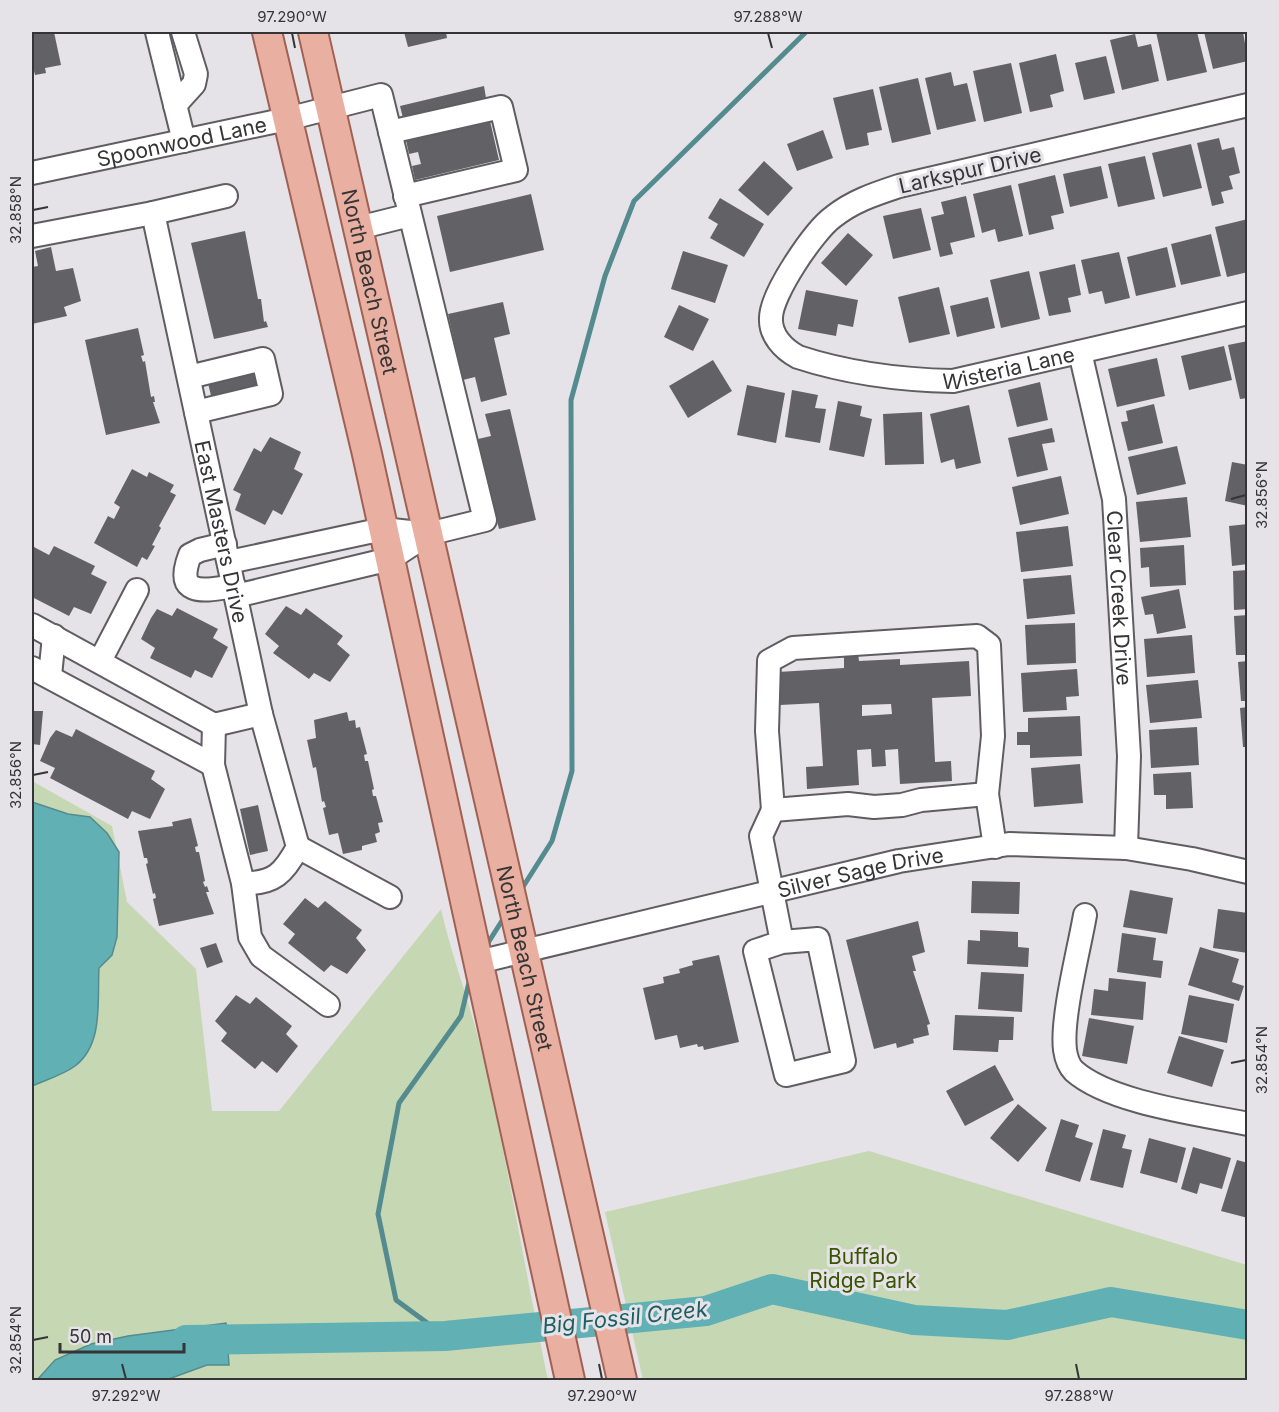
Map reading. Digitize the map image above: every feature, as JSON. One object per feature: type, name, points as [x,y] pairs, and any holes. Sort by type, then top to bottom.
[{"type":"main road","name":"North Beach Street","points":[[267,32],[384,528],[570,1380]]},
{"type":"main road","name":"North Beach Street","points":[[313,32],[622,1380]]},
{"type":"street","points":[[157,32],[184,141]]},
{"type":"street","points":[[175,105],[194,84],[196,74],[183,32]]},
{"type":"street","name":"Spoonwood Lane","points":[[32,173],[286,119],[381,95],[390,132]]},
{"type":"street","name":"Larkspur Drive","points":[[775,336],[771,319],[773,305],[798,259],[830,218],[852,203],[899,186],[1248,105]]},
{"type":"street","points":[[358,228],[408,206],[516,170],[501,107],[390,132],[408,206],[486,520],[428,534],[390,559],[235,591],[204,592],[192,588],[186,579],[185,567],[190,555],[200,550],[227,553],[384,528],[428,534]]},
{"type":"street","points":[[32,236],[153,213],[226,196]]},
{"type":"street","name":"East Masters Drive","points":[[153,213],[261,714],[298,847]]},
{"type":"street","name":"Wisteria Lane","points":[[775,336],[788,352],[809,360],[921,380],[953,381],[1248,313]]},
{"type":"street","name":"Clear Creek Drive","points":[[1080,352],[1114,499],[1129,756],[1126,848]]},
{"type":"street","points":[[189,377],[263,359],[271,394],[196,412]]},
{"type":"street","points":[[100,661],[137,590]]},
{"type":"street","points":[[32,625],[214,725],[261,714]]},
{"type":"street","points":[[54,636],[41,672],[213,765]]},
{"type":"street","points":[[782,942],[761,836],[773,810],[767,731],[769,661],[793,648],[977,636],[989,645],[993,736],[987,794],[995,847]]},
{"type":"street","points":[[214,725],[213,765],[243,883],[250,937],[261,956],[328,1005]]},
{"type":"street","points":[[773,810],[848,804],[874,807],[902,805],[921,800],[987,794]]},
{"type":"street","name":"Silver Sage Drive","points":[[478,962],[521,938],[771,892],[899,861],[1009,844],[1126,848],[1248,872]]},
{"type":"street","points":[[243,883],[264,884],[269,881],[287,866],[298,847],[390,897]]},
{"type":"street","points":[[1085,915],[1065,1029],[1065,1049],[1073,1070],[1093,1083],[1144,1102],[1248,1124]]},
{"type":"street","points":[[818,939],[844,1061],[786,1075],[755,951],[782,942],[818,939]]},
{"type":"green space","points":[[32,781],[112,826],[127,902],[196,969],[212,1111],[279,1111],[441,909],[478,1036],[548,1380],[32,1380]]},
{"type":"green space","name":"Buffalo Ridge Park","points":[[869,1151],[1247,1265],[1247,1380],[643,1380],[605,1212]]},
{"type":"water","points":[[32,802],[68,814],[90,817],[107,833],[119,852],[117,937],[112,955],[99,968],[97,1021],[91,1046],[75,1066],[60,1075],[32,1086]]},
{"type":"water","points":[[226,1323],[229,1365],[207,1365],[166,1380],[37,1380],[55,1360],[91,1344],[128,1336]]},
{"type":"building","points":[[32,32],[54,32],[61,65],[45,68],[46,73],[35,75],[32,71]]},
{"type":"building","points":[[404,32],[446,32],[447,38],[408,47]]},
{"type":"building","points":[[1156,32],[1197,32],[1207,72],[1167,81]]},
{"type":"building","points":[[1204,32],[1243,32],[1248,61],[1213,69]]},
{"type":"building","points":[[1135,34],[1138,47],[1151,44],[1159,81],[1122,90],[1110,40]]},
{"type":"building","points":[[1056,54],[1064,91],[1050,95],[1053,107],[1030,112],[1019,63]]},
{"type":"building","points":[[1106,56],[1115,93],[1084,100],[1075,63]]},
{"type":"building","points":[[1011,63],[1022,113],[984,122],[973,71]]},
{"type":"building","points":[[951,72],[954,86],[967,83],[976,121],[937,130],[925,78]]},
{"type":"building","points":[[918,78],[931,134],[892,143],[879,87]]},
{"type":"building","points":[[484,86],[486,98],[403,118],[400,106]]},
{"type":"building","points":[[873,89],[882,130],[867,133],[869,145],[846,150],[833,98]]},
{"type":"building","points":[[490,121],[499,160],[415,180],[412,166],[421,164],[418,152],[409,154],[406,140]]},
{"type":"building","points":[[823,130],[833,158],[797,171],[787,144]]},
{"type":"building","points":[[1219,138],[1222,150],[1234,147],[1240,173],[1229,176],[1233,189],[1221,192],[1224,203],[1212,206],[1197,143]]},
{"type":"building","points":[[1191,144],[1202,188],[1163,197],[1152,153]]},
{"type":"building","points":[[1145,156],[1155,199],[1118,207],[1108,164]]},
{"type":"building","points":[[764,161],[793,188],[768,216],[738,190]]},
{"type":"building","points":[[1101,166],[1108,198],[1070,207],[1063,174]]},
{"type":"building","points":[[1055,175],[1064,213],[1051,216],[1054,229],[1029,235],[1018,184]]},
{"type":"building","points":[[1011,185],[1023,236],[998,242],[995,229],[982,233],[973,194]]},
{"type":"building","points":[[531,194],[544,250],[450,272],[437,216]]},
{"type":"building","points":[[966,196],[975,237],[950,243],[953,254],[940,257],[931,217],[944,214],[941,202]]},
{"type":"building","points":[[720,198],[764,224],[744,257],[710,238],[718,224],[708,218]]},
{"type":"building","points":[[921,208],[931,250],[893,259],[883,216]]},
{"type":"building","points":[[1248,219],[1248,272],[1227,277],[1215,227]]},
{"type":"building","points":[[245,231],[258,299],[261,299],[264,322],[266,321],[268,327],[214,339],[191,243]]},
{"type":"building","points":[[848,233],[873,255],[846,286],[821,263]]},
{"type":"building","points":[[1211,234],[1221,276],[1181,285],[1171,244]]},
{"type":"building","points":[[51,247],[56,271],[73,268],[81,301],[64,307],[67,316],[32,324],[32,267],[38,266],[35,251]]},
{"type":"building","points":[[1167,247],[1176,287],[1136,296],[1127,257]]},
{"type":"building","points":[[683,251],[728,265],[715,303],[671,289]]},
{"type":"building","points":[[1119,252],[1130,298],[1105,304],[1102,291],[1089,294],[1081,260]]},
{"type":"building","points":[[1075,264],[1081,295],[1068,298],[1071,312],[1049,316],[1039,272]]},
{"type":"building","points":[[1029,271],[1040,319],[1001,328],[990,280]]},
{"type":"building","points":[[939,287],[950,334],[909,343],[898,297]]},
{"type":"building","points":[[806,290],[858,300],[853,327],[838,324],[836,336],[798,329]]},
{"type":"building","points":[[988,297],[995,328],[957,337],[950,306]]},
{"type":"building","points":[[503,302],[510,334],[494,338],[507,395],[481,402],[475,377],[463,380],[448,314]]},
{"type":"building","points":[[679,305],[709,319],[693,351],[664,337]]},
{"type":"building","points":[[138,328],[144,355],[141,356],[143,362],[145,361],[151,397],[154,396],[155,402],[153,402],[160,423],[106,435],[85,340]]},
{"type":"building","points":[[1248,341],[1248,398],[1240,399],[1228,345]]},
{"type":"building","points":[[1224,346],[1232,380],[1189,390],[1181,356]]},
{"type":"building","points":[[1157,358],[1165,396],[1117,407],[1108,369]]},
{"type":"building","points":[[713,360],[732,391],[688,418],[669,386]]},
{"type":"building","points":[[254,373],[258,390],[212,400],[208,383]]},
{"type":"building","points":[[1040,382],[1048,420],[1017,427],[1008,390]]},
{"type":"building","points":[[747,385],[785,393],[776,443],[737,435]]},
{"type":"building","points":[[792,390],[818,395],[815,408],[826,409],[820,443],[785,437]]},
{"type":"building","points":[[838,401],[862,406],[860,416],[872,419],[864,457],[829,450]]},
{"type":"building","points":[[1154,404],[1163,443],[1128,451],[1121,422],[1128,421],[1126,411]]},
{"type":"building","points":[[969,405],[981,463],[956,469],[954,459],[941,463],[930,414]]},
{"type":"building","points":[[510,409],[536,520],[499,529],[478,439],[491,436],[485,414]]},
{"type":"building","points":[[922,412],[924,464],[885,465],[883,414]]},
{"type":"building","points":[[1052,428],[1055,442],[1042,444],[1048,470],[1017,477],[1008,438]]},
{"type":"building","points":[[270,437],[301,452],[294,469],[303,474],[282,515],[273,510],[265,525],[235,510],[241,494],[233,490],[254,448],[261,452]]},
{"type":"building","points":[[1177,446],[1186,484],[1137,495],[1128,457]]},
{"type":"building","points":[[1232,462],[1248,465],[1248,506],[1225,501]]},
{"type":"building","points":[[132,469],[147,477],[149,472],[174,485],[170,492],[176,495],[159,526],[161,528],[152,545],[155,546],[147,560],[142,557],[137,567],[94,543],[108,516],[114,519],[120,507],[114,503]]},
{"type":"building","points":[[1061,476],[1069,514],[1020,525],[1012,487]]},
{"type":"building","points":[[1187,497],[1191,537],[1140,542],[1136,502]]},
{"type":"building","points":[[1248,524],[1248,564],[1232,566],[1229,526]]},
{"type":"building","points":[[1068,526],[1073,566],[1021,572],[1016,532]]},
{"type":"building","points":[[1184,545],[1186,585],[1150,587],[1149,567],[1141,568],[1140,548]]},
{"type":"building","points":[[54,546],[95,566],[91,574],[107,582],[91,614],[74,607],[69,616],[32,597],[34,547],[49,555]]},
{"type":"building","points":[[1248,570],[1248,609],[1234,610],[1233,571]]},
{"type":"building","points":[[1071,575],[1075,614],[1027,619],[1023,579]]},
{"type":"building","points":[[1179,589],[1186,628],[1157,634],[1153,614],[1145,615],[1141,597]]},
{"type":"building","points":[[286,606],[301,615],[306,608],[343,636],[337,644],[350,655],[330,682],[314,673],[309,679],[273,653],[279,646],[265,634]]},
{"type":"building","points":[[177,608],[218,629],[213,638],[228,647],[212,678],[195,670],[191,678],[150,658],[155,648],[141,639],[151,618],[157,609],[172,616]]},
{"type":"building","points":[[1248,615],[1248,655],[1236,655],[1234,616]]},
{"type":"building","points":[[1075,623],[1076,663],[1027,665],[1025,625]]},
{"type":"building","points":[[1192,635],[1195,673],[1147,677],[1144,639]]},
{"type":"building","points":[[858,653],[859,661],[900,659],[900,665],[969,661],[971,696],[932,698],[935,762],[951,761],[952,781],[900,784],[898,749],[885,750],[886,766],[872,767],[871,749],[857,750],[859,785],[807,789],[806,767],[823,766],[819,703],[780,705],[778,672],[844,668],[844,654]],"holes":[[[891,704],[892,714],[862,716],[862,705]]]},
{"type":"building","points":[[1248,661],[1248,701],[1241,701],[1238,662]]},
{"type":"building","points":[[1077,669],[1079,696],[1066,697],[1067,710],[1023,712],[1021,673]]},
{"type":"building","points":[[1198,680],[1202,718],[1150,723],[1146,685]]},
{"type":"building","points":[[1248,707],[1248,747],[1243,747],[1240,708]]},
{"type":"building","points":[[32,708],[34,711],[43,711],[40,745],[32,744]]},
{"type":"building","points":[[347,712],[349,721],[355,720],[356,728],[360,727],[367,754],[364,755],[365,761],[368,761],[374,789],[372,790],[373,796],[376,796],[383,822],[378,823],[380,832],[375,834],[377,842],[362,846],[362,850],[343,854],[338,833],[329,835],[323,808],[326,807],[324,801],[322,802],[316,767],[313,768],[307,740],[316,738],[314,720]]},
{"type":"building","points":[[1080,716],[1082,756],[1030,758],[1030,745],[1017,745],[1017,732],[1028,732],[1028,718]]},
{"type":"building","points":[[1197,727],[1199,765],[1151,768],[1149,730]]},
{"type":"building","points":[[76,729],[155,771],[151,779],[165,789],[150,819],[132,811],[128,819],[50,778],[55,768],[40,761],[50,738],[56,730],[72,737]]},
{"type":"building","points":[[1080,764],[1083,803],[1034,807],[1031,768]]},
{"type":"building","points":[[1191,772],[1193,808],[1166,809],[1166,795],[1154,795],[1153,774]]},
{"type":"building","points":[[258,805],[268,851],[250,855],[240,809]]},
{"type":"building","points":[[191,818],[198,846],[195,847],[196,852],[199,852],[205,881],[203,882],[205,887],[207,886],[209,892],[206,892],[214,914],[159,926],[153,899],[156,898],[155,893],[153,894],[146,864],[148,863],[147,858],[144,858],[138,831],[173,826],[172,822]]},
{"type":"building","points":[[972,881],[1020,882],[1019,914],[971,913]]},
{"type":"building","points":[[1130,890],[1173,898],[1167,934],[1123,927]]},
{"type":"building","points":[[305,898],[318,908],[325,901],[362,930],[356,938],[366,950],[347,974],[331,965],[324,972],[288,943],[295,934],[283,924]]},
{"type":"building","points":[[1218,909],[1248,913],[1248,953],[1213,948]]},
{"type":"building","points":[[918,921],[925,952],[912,956],[916,971],[913,971],[930,1024],[927,1025],[929,1035],[913,1039],[914,1043],[897,1048],[896,1043],[874,1049],[846,940]]},
{"type":"building","points":[[980,930],[1018,932],[1018,947],[1029,948],[1028,967],[967,964],[968,940],[980,941]]},
{"type":"building","points":[[1122,933],[1156,938],[1153,960],[1163,961],[1161,978],[1117,972]]},
{"type":"building","points":[[216,943],[223,962],[207,968],[200,948]]},
{"type":"building","points":[[1200,947],[1239,959],[1232,982],[1244,986],[1239,1001],[1188,985]]},
{"type":"building","points":[[719,955],[739,1042],[704,1050],[703,1046],[698,1047],[697,1044],[680,1048],[677,1035],[655,1040],[643,988],[664,983],[663,977],[680,973],[679,969],[693,965],[692,961]]},
{"type":"building","points":[[981,972],[1024,974],[1022,1012],[978,1009]]},
{"type":"building","points":[[1109,978],[1146,982],[1143,1020],[1091,1015],[1094,989],[1108,991]]},
{"type":"building","points":[[236,995],[250,1004],[256,997],[292,1026],[286,1034],[298,1046],[277,1073],[262,1061],[255,1069],[221,1041],[227,1033],[215,1021]]},
{"type":"building","points":[[1189,995],[1234,1004],[1227,1043],[1181,1034]]},
{"type":"building","points":[[955,1015],[1014,1017],[1013,1040],[999,1040],[998,1052],[953,1050]]},
{"type":"building","points":[[1089,1018],[1134,1026],[1127,1064],[1082,1056]]},
{"type":"building","points":[[1179,1036],[1224,1050],[1212,1087],[1167,1073]]},
{"type":"building","points":[[995,1065],[1014,1100],[965,1126],[946,1091]]},
{"type":"building","points":[[1018,1104],[1047,1128],[1018,1162],[990,1138]]},
{"type":"building","points":[[1061,1119],[1079,1125],[1075,1137],[1093,1143],[1080,1182],[1045,1171]]},
{"type":"building","points":[[1103,1129],[1126,1135],[1122,1148],[1132,1150],[1123,1188],[1090,1180]]},
{"type":"building","points":[[1149,1138],[1186,1148],[1177,1183],[1140,1173]]},
{"type":"building","points":[[1193,1147],[1231,1158],[1222,1189],[1200,1183],[1197,1194],[1181,1189]]},
{"type":"building","points":[[1237,1160],[1248,1163],[1248,1218],[1221,1211]]},
{"type":"waterway","points":[[521,890],[552,841],[572,771],[571,400],[605,276],[634,201],[806,32]]},
{"type":"waterway","points":[[486,946],[505,916]]},
{"type":"waterway","points":[[445,1336],[396,1300],[378,1214],[399,1103],[461,1016],[470,978]]},
{"type":"waterway","name":"Big Fossil Creek","points":[[186,1340],[445,1336],[706,1311],[772,1289],[914,1320],[1007,1325],[1111,1302],[1248,1325]]}]
